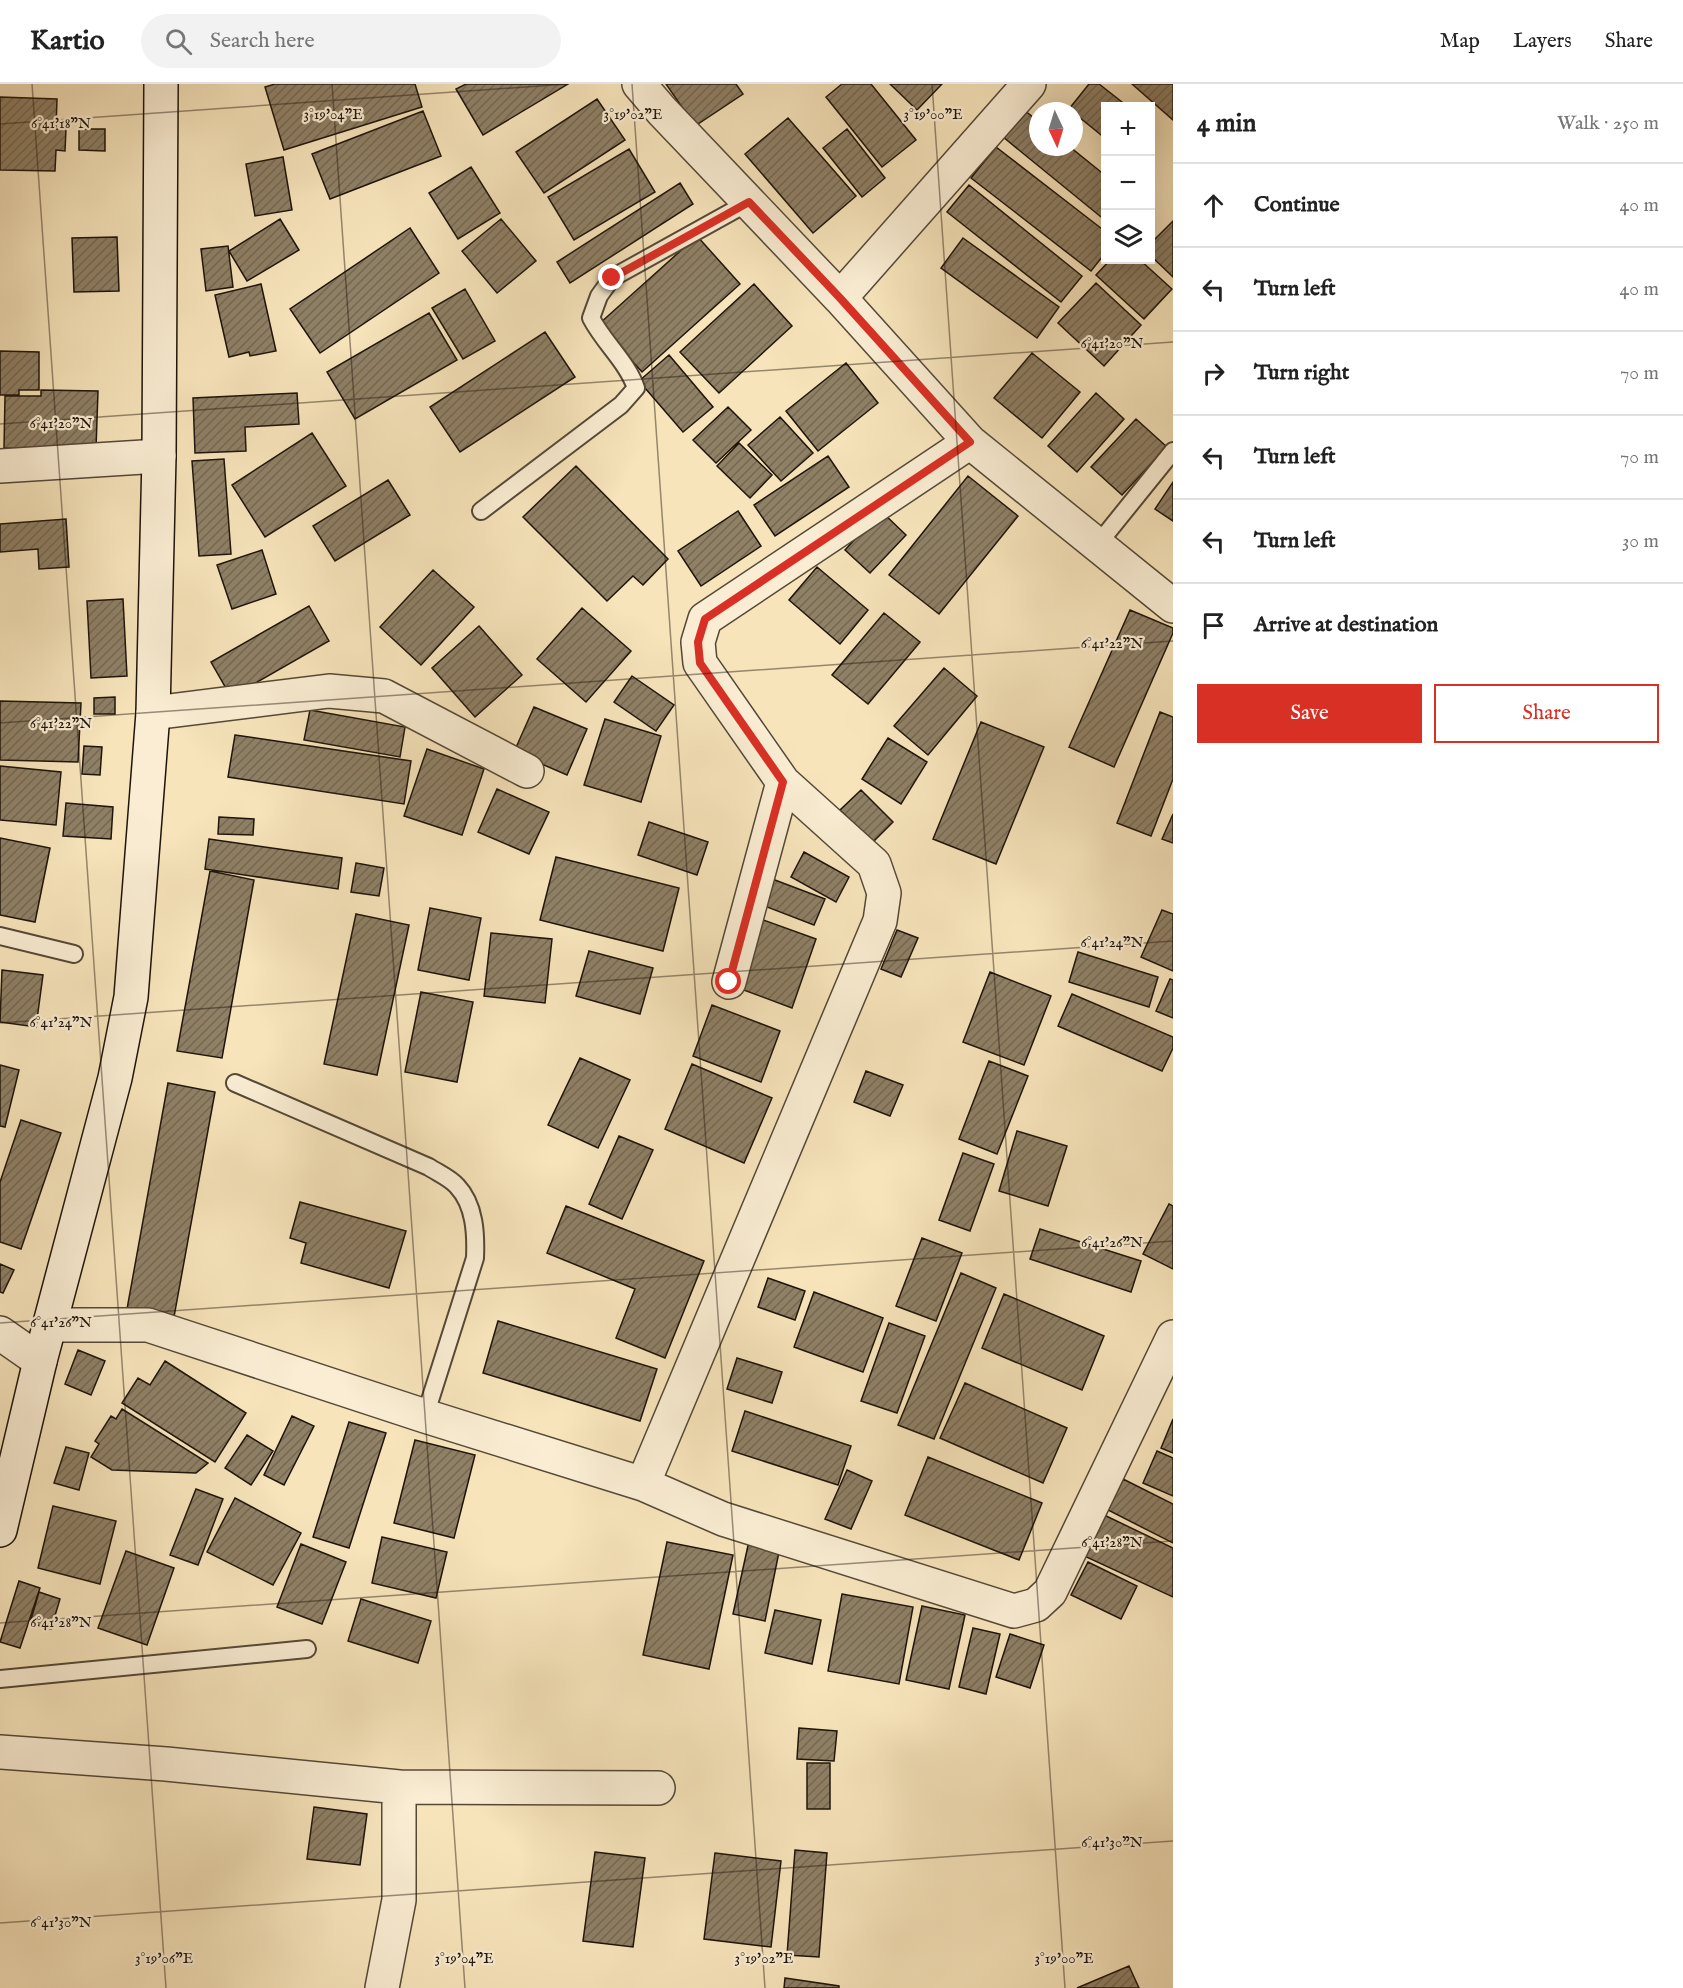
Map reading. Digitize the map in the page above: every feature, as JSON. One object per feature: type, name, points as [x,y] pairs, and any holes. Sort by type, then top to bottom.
[{"type":"street","points":[[0,1530],[40,1361],[115,1078],[131,997],[153,713],[159,456],[161,84]]},
{"type":"street","points":[[639,84],[840,298],[970,442],[1173,606]]},
{"type":"street","points":[[840,298],[1029,84]]},
{"type":"street","points":[[642,1484],[880,921],[884,893],[874,864],[783,782],[700,663],[698,642],[705,619],[970,442]]},
{"type":"street","points":[[0,466],[159,456]]},
{"type":"street","points":[[153,713],[329,691],[384,696],[527,771]]},
{"type":"street","points":[[729,982],[783,782]]},
{"type":"street","points":[[50,1324],[148,1325],[642,1484],[723,1519],[1014,1611],[1036,1605],[1050,1593],[1173,1336]]},
{"type":"street","points":[[0,1333],[40,1361]]},
{"type":"street","points":[[0,1752],[166,1764],[399,1787],[658,1788]]},
{"type":"street","points":[[381,1988],[399,1900],[399,1787]]},
{"type":"lane","points":[[481,511],[621,405],[636,388],[631,373],[599,334],[591,318],[599,296],[612,278],[749,202]]},
{"type":"lane","points":[[1098,544],[1173,451]]},
{"type":"lane","points":[[0,936],[74,954]]},
{"type":"lane","points":[[235,1083],[429,1167],[457,1185],[473,1219],[476,1240],[475,1258],[425,1416]]},
{"type":"lane","points":[[0,1679],[307,1649]]},
{"type":"building","points":[[275,84],[415,84],[422,107],[284,150],[265,87]]},
{"type":"building","points":[[466,84],[568,84],[483,135],[456,89]]},
{"type":"building","points":[[666,84],[736,84],[743,94],[695,126]]},
{"type":"building","points":[[842,84],[871,84],[916,140],[882,167],[826,97]]},
{"type":"building","points":[[890,84],[942,84],[917,110]]},
{"type":"building","points":[[1089,84],[1099,84],[1122,102],[1101,102],[1101,135],[1083,120],[1083,102],[1075,102]]},
{"type":"building","points":[[1132,84],[1173,84],[1173,120],[1155,102]]},
{"type":"building","points":[[0,97],[57,99],[56,129],[66,129],[65,151],[56,150],[55,171],[0,170]]},
{"type":"building","points":[[597,99],[625,140],[544,193],[516,152]]},
{"type":"building","points":[[1024,110],[1029,114],[1029,156],[1081,156],[1101,172],[1101,217],[1003,137]]},
{"type":"building","points":[[423,111],[441,156],[330,199],[312,154]]},
{"type":"building","points":[[788,118],[856,196],[813,233],[745,154]]},
{"type":"building","points":[[79,129],[105,129],[105,151],[79,150]]},
{"type":"building","points":[[847,129],[885,178],[862,197],[823,148]]},
{"type":"building","points":[[996,147],[1101,228],[1101,258],[1091,271],[971,178]]},
{"type":"building","points":[[629,149],[655,192],[574,240],[548,197]]},
{"type":"building","points":[[283,157],[292,210],[255,216],[246,164]]},
{"type":"building","points":[[471,167],[500,213],[458,239],[429,193]]},
{"type":"building","points":[[680,183],[693,204],[570,283],[557,262]]},
{"type":"building","points":[[969,185],[1082,276],[1061,302],[947,212]]},
{"type":"building","points":[[280,219],[299,250],[247,281],[229,251]]},
{"type":"building","points":[[501,219],[536,261],[497,293],[462,251]]},
{"type":"building","points":[[1173,221],[1173,277],[1155,260],[1155,239]]},
{"type":"building","points":[[410,228],[439,273],[320,353],[290,309]]},
{"type":"building","points":[[697,236],[740,284],[642,372],[599,324]]},
{"type":"building","points":[[117,237],[119,291],[74,292],[72,238]]},
{"type":"building","points":[[963,238],[1059,307],[1037,338],[941,268]]},
{"type":"building","points":[[228,246],[233,287],[206,291],[201,249]]},
{"type":"building","points":[[1106,264],[1144,264],[1172,289],[1144,319],[1096,275]]},
{"type":"building","points":[[1096,283],[1141,325],[1104,366],[1058,323]]},
{"type":"building","points":[[261,284],[276,351],[250,356],[249,352],[229,357],[215,295]]},
{"type":"building","points":[[754,284],[792,326],[719,393],[680,352]]},
{"type":"building","points":[[465,289],[495,341],[463,359],[432,308]]},
{"type":"building","points":[[429,313],[457,360],[355,419],[327,372]]},
{"type":"building","points":[[545,332],[575,377],[460,452],[430,407]]},
{"type":"building","points":[[0,351],[39,352],[39,390],[19,390],[19,395],[0,395]]},
{"type":"building","points":[[1032,353],[1080,392],[1042,438],[994,398]]},
{"type":"building","points":[[669,355],[713,407],[683,432],[639,381]]},
{"type":"building","points":[[846,363],[878,403],[818,451],[786,411]]},
{"type":"building","points":[[41,390],[98,391],[96,449],[4,448],[5,396],[41,396]]},
{"type":"building","points":[[297,393],[299,424],[245,427],[246,451],[195,453],[193,398]]},
{"type":"building","points":[[1096,393],[1124,419],[1077,472],[1048,446]]},
{"type":"building","points":[[728,407],[751,430],[716,463],[693,440]]},
{"type":"building","points":[[780,417],[813,453],[781,481],[748,445]]},
{"type":"building","points":[[1136,419],[1167,447],[1122,495],[1091,467]]},
{"type":"building","points":[[312,433],[346,486],[265,537],[232,485]]},
{"type":"building","points":[[739,443],[772,475],[750,498],[717,466]]},
{"type":"building","points":[[828,456],[849,487],[775,536],[754,505]]},
{"type":"building","points":[[224,459],[231,554],[199,556],[192,461]]},
{"type":"building","points":[[576,466],[668,559],[643,585],[633,576],[607,601],[523,517]]},
{"type":"building","points":[[968,476],[1018,516],[939,614],[889,575]]},
{"type":"building","points":[[388,480],[410,515],[335,561],[313,526]]},
{"type":"building","points":[[1173,482],[1173,521],[1155,509]]},
{"type":"building","points":[[738,511],[761,546],[701,586],[678,551]]},
{"type":"building","points":[[881,511],[906,535],[870,573],[845,550]]},
{"type":"building","points":[[66,519],[69,567],[39,569],[38,549],[0,552],[0,524]]},
{"type":"building","points":[[262,550],[276,594],[232,609],[217,565]]},
{"type":"building","points":[[817,567],[868,610],[840,644],[789,600]]},
{"type":"building","points":[[433,570],[474,607],[421,665],[380,627]]},
{"type":"building","points":[[123,599],[127,676],[91,678],[87,601]]},
{"type":"building","points":[[309,606],[329,641],[231,697],[211,662]]},
{"type":"building","points":[[582,608],[631,651],[586,702],[537,659]]},
{"type":"building","points":[[1130,610],[1173,628],[1173,633],[1114,767],[1069,747]]},
{"type":"building","points":[[884,613],[920,642],[868,704],[832,675]]},
{"type":"building","points":[[479,626],[522,675],[475,717],[432,668]]},
{"type":"building","points":[[944,668],[977,696],[928,755],[894,726]]},
{"type":"building","points":[[632,676],[674,705],[656,731],[614,702]]},
{"type":"building","points":[[115,697],[115,714],[94,714],[94,698]]},
{"type":"building","points":[[0,701],[81,703],[78,762],[0,760]]},
{"type":"building","points":[[534,707],[587,729],[567,775],[514,752]]},
{"type":"building","points":[[310,710],[405,727],[400,757],[304,740]]},
{"type":"building","points":[[1160,712],[1173,717],[1173,779],[1151,836],[1117,823]]},
{"type":"building","points":[[605,719],[661,736],[641,802],[584,785]]},
{"type":"building","points":[[981,722],[1044,747],[996,864],[933,839]]},
{"type":"building","points":[[235,735],[411,761],[404,804],[228,777]]},
{"type":"building","points":[[888,738],[927,762],[901,804],[862,779]]},
{"type":"building","points":[[84,746],[102,747],[100,775],[82,774]]},
{"type":"building","points":[[427,749],[484,769],[462,835],[404,816]]},
{"type":"building","points":[[0,766],[61,772],[56,825],[0,820]]},
{"type":"building","points":[[497,789],[549,812],[529,854],[478,832]]},
{"type":"building","points":[[861,790],[893,822],[873,842],[840,810]]},
{"type":"building","points":[[66,803],[113,807],[111,839],[63,836]]},
{"type":"building","points":[[1173,814],[1173,843],[1162,839]]},
{"type":"building","points":[[219,817],[254,819],[253,835],[218,834]]},
{"type":"building","points":[[649,822],[708,842],[697,875],[638,855]]},
{"type":"building","points":[[0,838],[50,848],[35,922],[0,915]]},
{"type":"building","points":[[209,839],[342,858],[338,889],[205,869]]},
{"type":"building","points":[[804,852],[849,877],[836,902],[791,877]]},
{"type":"building","points":[[556,857],[679,888],[663,951],[540,920]]},
{"type":"building","points":[[356,863],[384,868],[379,896],[351,892]]},
{"type":"building","points":[[210,871],[254,880],[222,1058],[177,1051]]},
{"type":"building","points":[[767,877],[825,899],[814,925],[757,903]]},
{"type":"building","points":[[430,908],[481,918],[469,980],[418,970]]},
{"type":"building","points":[[1162,910],[1173,914],[1173,971],[1141,957]]},
{"type":"building","points":[[356,914],[409,925],[377,1075],[324,1064]]},
{"type":"building","points":[[758,918],[816,939],[792,1008],[733,986]]},
{"type":"building","points":[[897,930],[918,938],[901,977],[881,969]]},
{"type":"building","points":[[491,933],[552,939],[545,1003],[484,996]]},
{"type":"building","points":[[589,951],[653,968],[640,1014],[576,996]]},
{"type":"building","points":[[1078,952],[1158,977],[1149,1007],[1069,982]]},
{"type":"building","points":[[2,970],[43,975],[36,1027],[0,1022]]},
{"type":"building","points":[[990,972],[1051,996],[1024,1065],[963,1042]]},
{"type":"building","points":[[1170,979],[1173,980],[1173,1018],[1156,1011]]},
{"type":"building","points":[[421,992],[473,1002],[457,1082],[405,1072]]},
{"type":"building","points":[[1072,994],[1173,1037],[1173,1048],[1162,1071],[1058,1026]]},
{"type":"building","points":[[712,1005],[780,1031],[761,1082],[693,1056]]},
{"type":"building","points":[[580,1058],[630,1080],[598,1148],[548,1125]]},
{"type":"building","points":[[989,1061],[1028,1076],[997,1154],[959,1139]]},
{"type":"building","points":[[692,1064],[772,1098],[744,1163],[665,1129]]},
{"type":"building","points":[[0,1065],[19,1070],[5,1127],[0,1126]]},
{"type":"building","points":[[866,1071],[903,1085],[890,1116],[854,1102]]},
{"type":"building","points":[[168,1083],[215,1092],[174,1317],[127,1309]]},
{"type":"building","points":[[21,1120],[61,1133],[21,1249],[0,1242],[0,1182]]},
{"type":"building","points":[[1017,1131],[1067,1146],[1048,1206],[999,1191]]},
{"type":"building","points":[[619,1136],[653,1150],[622,1219],[589,1204]]},
{"type":"building","points":[[963,1153],[994,1164],[970,1231],[939,1220]]},
{"type":"building","points":[[300,1202],[406,1231],[389,1288],[301,1263],[306,1243],[290,1238]]},
{"type":"building","points":[[1169,1204],[1173,1206],[1173,1269],[1143,1254]]},
{"type":"building","points":[[566,1206],[704,1261],[665,1358],[616,1338],[635,1289],[547,1253]]},
{"type":"building","points":[[1040,1229],[1141,1261],[1131,1292],[1030,1259]]},
{"type":"building","points":[[922,1238],[962,1253],[936,1321],[896,1306]]},
{"type":"building","points":[[0,1264],[14,1270],[3,1293],[0,1292]]},
{"type":"building","points":[[961,1273],[996,1288],[934,1439],[898,1425]]},
{"type":"building","points":[[768,1278],[805,1291],[795,1320],[758,1307]]},
{"type":"building","points":[[814,1292],[883,1318],[863,1372],[794,1347]]},
{"type":"building","points":[[1004,1294],[1104,1336],[1082,1390],[982,1348]]},
{"type":"building","points":[[498,1321],[657,1369],[640,1421],[483,1373]]},
{"type":"building","points":[[889,1323],[925,1336],[897,1413],[861,1401]]},
{"type":"building","points":[[78,1350],[105,1361],[91,1395],[65,1384]]},
{"type":"building","points":[[737,1358],[782,1372],[772,1403],[727,1389]]},
{"type":"building","points":[[165,1361],[246,1413],[215,1462],[122,1403],[138,1378],[150,1385]]},
{"type":"building","points":[[965,1383],[1067,1428],[1043,1483],[940,1438]]},
{"type":"building","points":[[122,1409],[208,1463],[196,1473],[112,1470],[91,1457],[99,1444],[95,1441],[111,1416],[116,1419]]},
{"type":"building","points":[[745,1411],[851,1446],[838,1485],[732,1451]]},
{"type":"building","points":[[292,1416],[314,1426],[284,1485],[264,1475]]},
{"type":"building","points":[[1173,1419],[1173,1453],[1161,1448]]},
{"type":"building","points":[[349,1422],[386,1433],[349,1548],[313,1537]]},
{"type":"building","points":[[247,1435],[273,1451],[251,1485],[225,1468]]},
{"type":"building","points":[[415,1440],[475,1455],[454,1538],[394,1523]]},
{"type":"building","points":[[66,1447],[89,1453],[79,1490],[54,1483]]},
{"type":"building","points":[[1157,1451],[1173,1458],[1173,1496],[1143,1483]]},
{"type":"building","points":[[928,1457],[1042,1503],[1019,1560],[905,1515]]},
{"type":"building","points":[[847,1470],[872,1481],[851,1529],[825,1519]]},
{"type":"building","points":[[1123,1479],[1173,1504],[1173,1543],[1108,1510]]},
{"type":"building","points":[[196,1489],[223,1499],[198,1565],[170,1555]]},
{"type":"building","points":[[235,1498],[301,1533],[273,1585],[207,1552]]},
{"type":"building","points":[[53,1506],[116,1521],[100,1584],[38,1568]]},
{"type":"building","points":[[1102,1514],[1173,1548],[1173,1597],[1082,1555]]},
{"type":"building","points":[[382,1537],[447,1552],[436,1598],[372,1583]]},
{"type":"building","points":[[749,1541],[780,1547],[765,1621],[733,1614]]},
{"type":"building","points":[[667,1542],[733,1555],[709,1669],[643,1655]]},
{"type":"building","points":[[301,1544],[346,1562],[322,1624],[277,1607]]},
{"type":"building","points":[[126,1551],[174,1568],[147,1645],[98,1628]]},
{"type":"building","points":[[1088,1562],[1137,1586],[1121,1619],[1071,1595]]},
{"type":"building","points":[[19,1581],[40,1588],[20,1648],[0,1642]]},
{"type":"building","points":[[39,1592],[60,1599],[51,1629],[30,1623]]},
{"type":"building","points":[[842,1594],[913,1607],[899,1684],[828,1671]]},
{"type":"building","points":[[361,1599],[431,1621],[418,1663],[348,1641]]},
{"type":"building","points":[[922,1606],[965,1615],[949,1689],[906,1680]]},
{"type":"building","points":[[775,1610],[821,1620],[812,1664],[765,1653]]},
{"type":"building","points":[[973,1628],[1000,1634],[986,1694],[959,1687]]},
{"type":"building","points":[[1010,1634],[1044,1645],[1030,1688],[996,1677]]},
{"type":"building","points":[[799,1728],[837,1731],[834,1761],[797,1759]]},
{"type":"building","points":[[807,1763],[830,1763],[830,1809],[807,1809]]},
{"type":"building","points":[[314,1807],[367,1814],[360,1865],[307,1859]]},
{"type":"building","points":[[795,1850],[827,1853],[819,1957],[787,1955]]},
{"type":"building","points":[[595,1852],[645,1858],[633,1947],[583,1941]]},
{"type":"building","points":[[715,1853],[781,1861],[771,1947],[704,1939]]},
{"type":"building","points":[[1129,1966],[1139,1988],[1077,1988]]},
{"type":"building","points":[[785,1978],[839,1986],[839,1988],[784,1988]]},
{"type":"route","points":[[612,278],[749,202],[840,298],[970,442],[705,619],[698,642],[700,663],[783,782],[729,982]]}]
